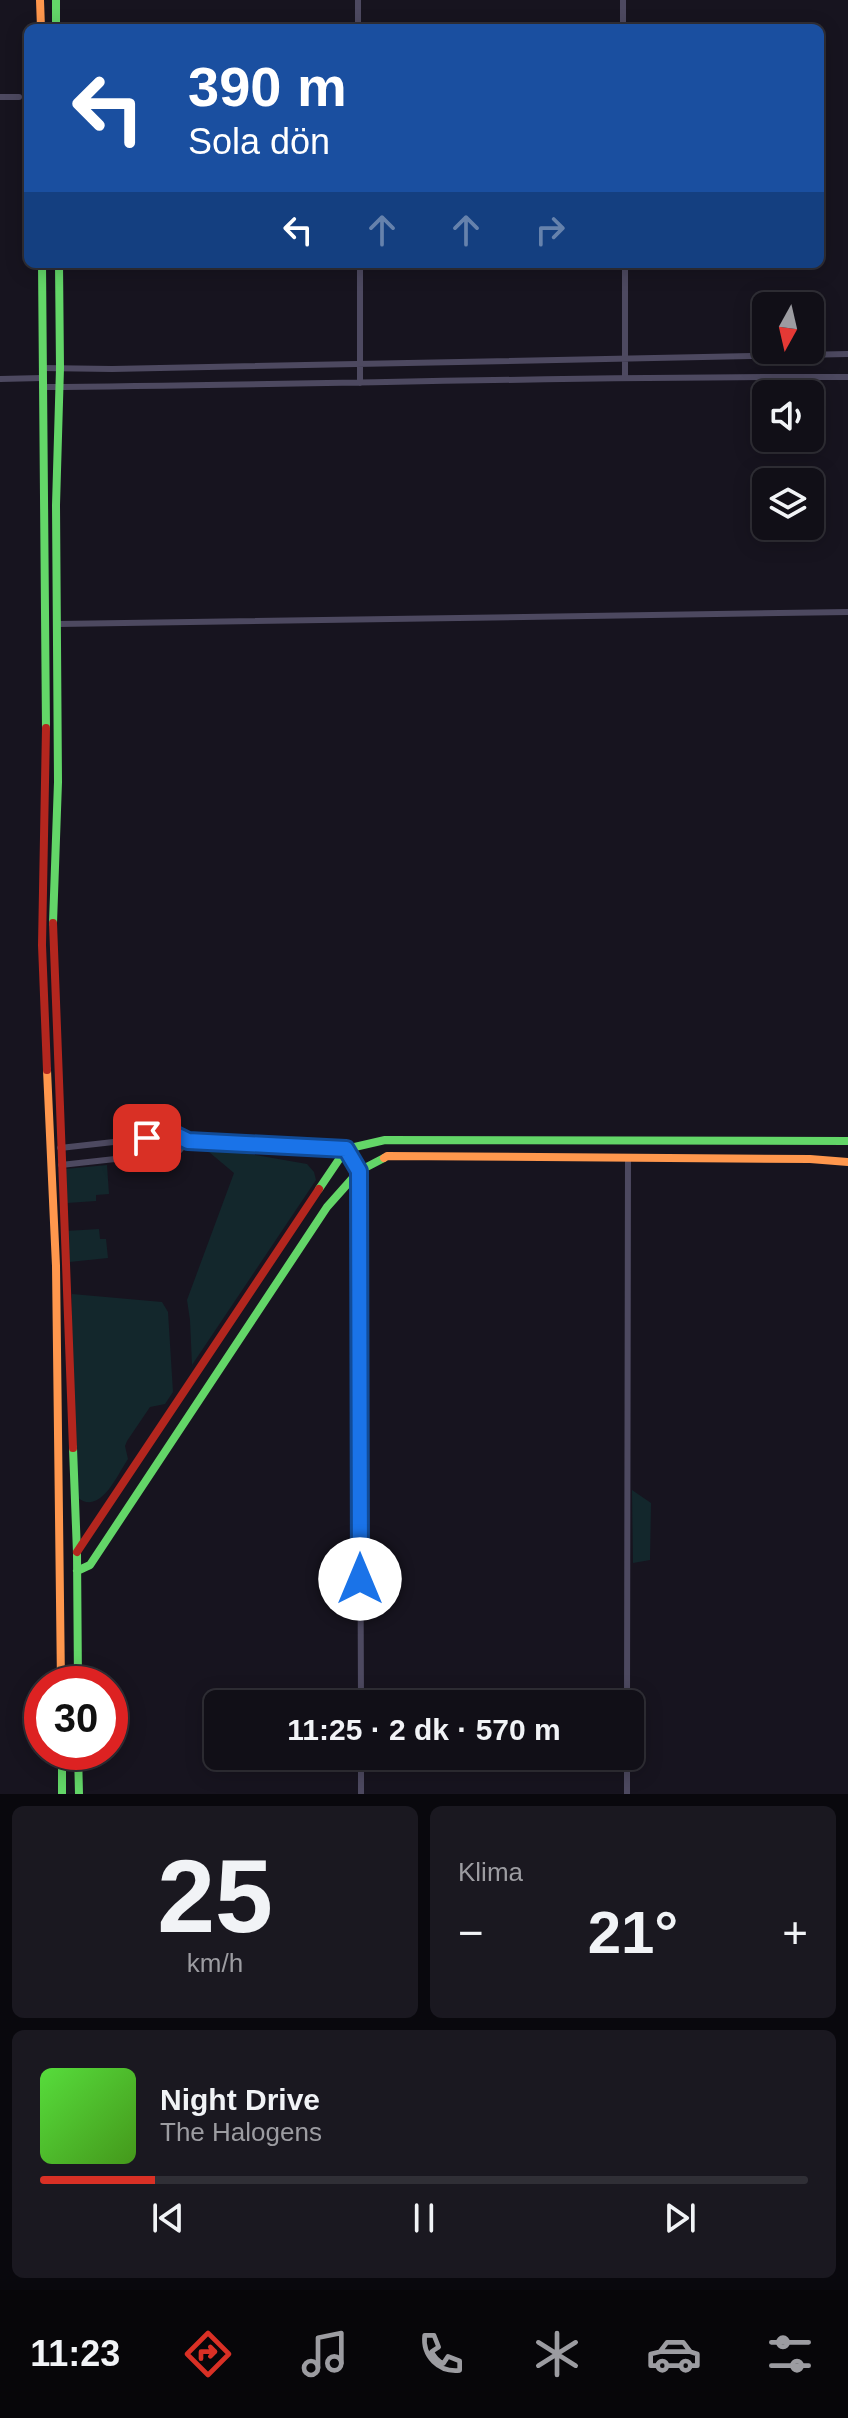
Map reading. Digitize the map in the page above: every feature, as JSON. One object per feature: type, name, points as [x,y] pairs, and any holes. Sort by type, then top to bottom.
[{"type":"street","points":[[40,0],[41,24]]},
{"type":"street","points":[[56,0],[56,24]]},
{"type":"street","points":[[358,0],[358,24]]},
{"type":"street","points":[[623,0],[623,24]]},
{"type":"street","points":[[0,97],[19,97]]},
{"type":"street","points":[[42,268],[46,783],[42,945],[56,1266],[61,1666]]},
{"type":"street","points":[[59,268],[56,505],[58,782],[52,943],[77,1553],[78,1666]]},
{"type":"street","points":[[360,268],[360,383]]},
{"type":"street","points":[[625,268],[625,376]]},
{"type":"street","points":[[42,378],[60,368],[848,354]]},
{"type":"street","points":[[0,379],[42,378],[59,386],[625,376],[848,377]]},
{"type":"street","points":[[58,624],[848,612]]},
{"type":"street","points":[[60,1148],[176,1135],[188,1141],[346,1149],[385,1140],[848,1141]]},
{"type":"street","points":[[61,1165],[178,1152],[188,1141]]},
{"type":"street","points":[[627,1142],[627,1690]]},
{"type":"street","points":[[346,1149],[359,1171],[361,1690]]},
{"type":"street","points":[[77,1553],[346,1149]]},
{"type":"street","points":[[77,1571],[90,1565],[327,1207],[359,1171],[387,1156],[810,1159],[848,1162]]},
{"type":"street","points":[[62,1770],[62,1794]]},
{"type":"street","points":[[78,1770],[79,1794]]},
{"type":"street","points":[[361,1770],[361,1794]]},
{"type":"street","points":[[627,1770],[627,1794]]},
{"type":"green space","points":[[194,1146],[307,1164],[316,1180],[192,1365],[187,1300],[234,1173],[209,1152],[196,1150]]},
{"type":"green space","points":[[107,1165],[109,1194],[96,1195],[96,1201],[67,1203],[65,1169]]},
{"type":"green space","points":[[99,1229],[100,1239],[106,1239],[108,1258],[69,1262],[66,1231]]},
{"type":"green space","points":[[72,1294],[162,1302],[168,1312],[173,1392],[165,1404],[150,1407],[127,1441],[128,1459],[108,1491],[94,1501],[86,1502],[78,1498]]},
{"type":"green space","points":[[632,1490],[651,1503],[650,1560],[633,1563]]},
{"type":"traffic: fast","points":[[56,0],[56,24]]},
{"type":"traffic: fast","points":[[42,268],[46,728]]},
{"type":"traffic: fast","points":[[53,923],[58,782],[56,505],[59,268]]},
{"type":"traffic: fast","points":[[319,1189],[346,1149],[385,1140],[848,1141]]},
{"type":"traffic: fast","points":[[77,1571],[90,1565],[327,1207],[359,1171],[384,1158]]},
{"type":"traffic: fast","points":[[73,1448],[78,1666]]},
{"type":"traffic: fast","points":[[62,1770],[62,1794]]},
{"type":"traffic: fast","points":[[78,1770],[79,1794]]},
{"type":"traffic: slow","points":[[40,0],[41,24]]},
{"type":"traffic: slow","points":[[47,1070],[56,1266],[61,1666]]},
{"type":"traffic: slow","points":[[384,1158],[810,1159],[848,1162]]},
{"type":"traffic: jam","points":[[46,728],[42,945],[47,1070]]},
{"type":"traffic: jam","points":[[53,923],[73,1448]]},
{"type":"traffic: jam","points":[[77,1552],[319,1189]]},
{"type":"route","points":[[147,1138],[176,1135],[188,1141],[346,1149],[359,1171],[360,1579]]}]
